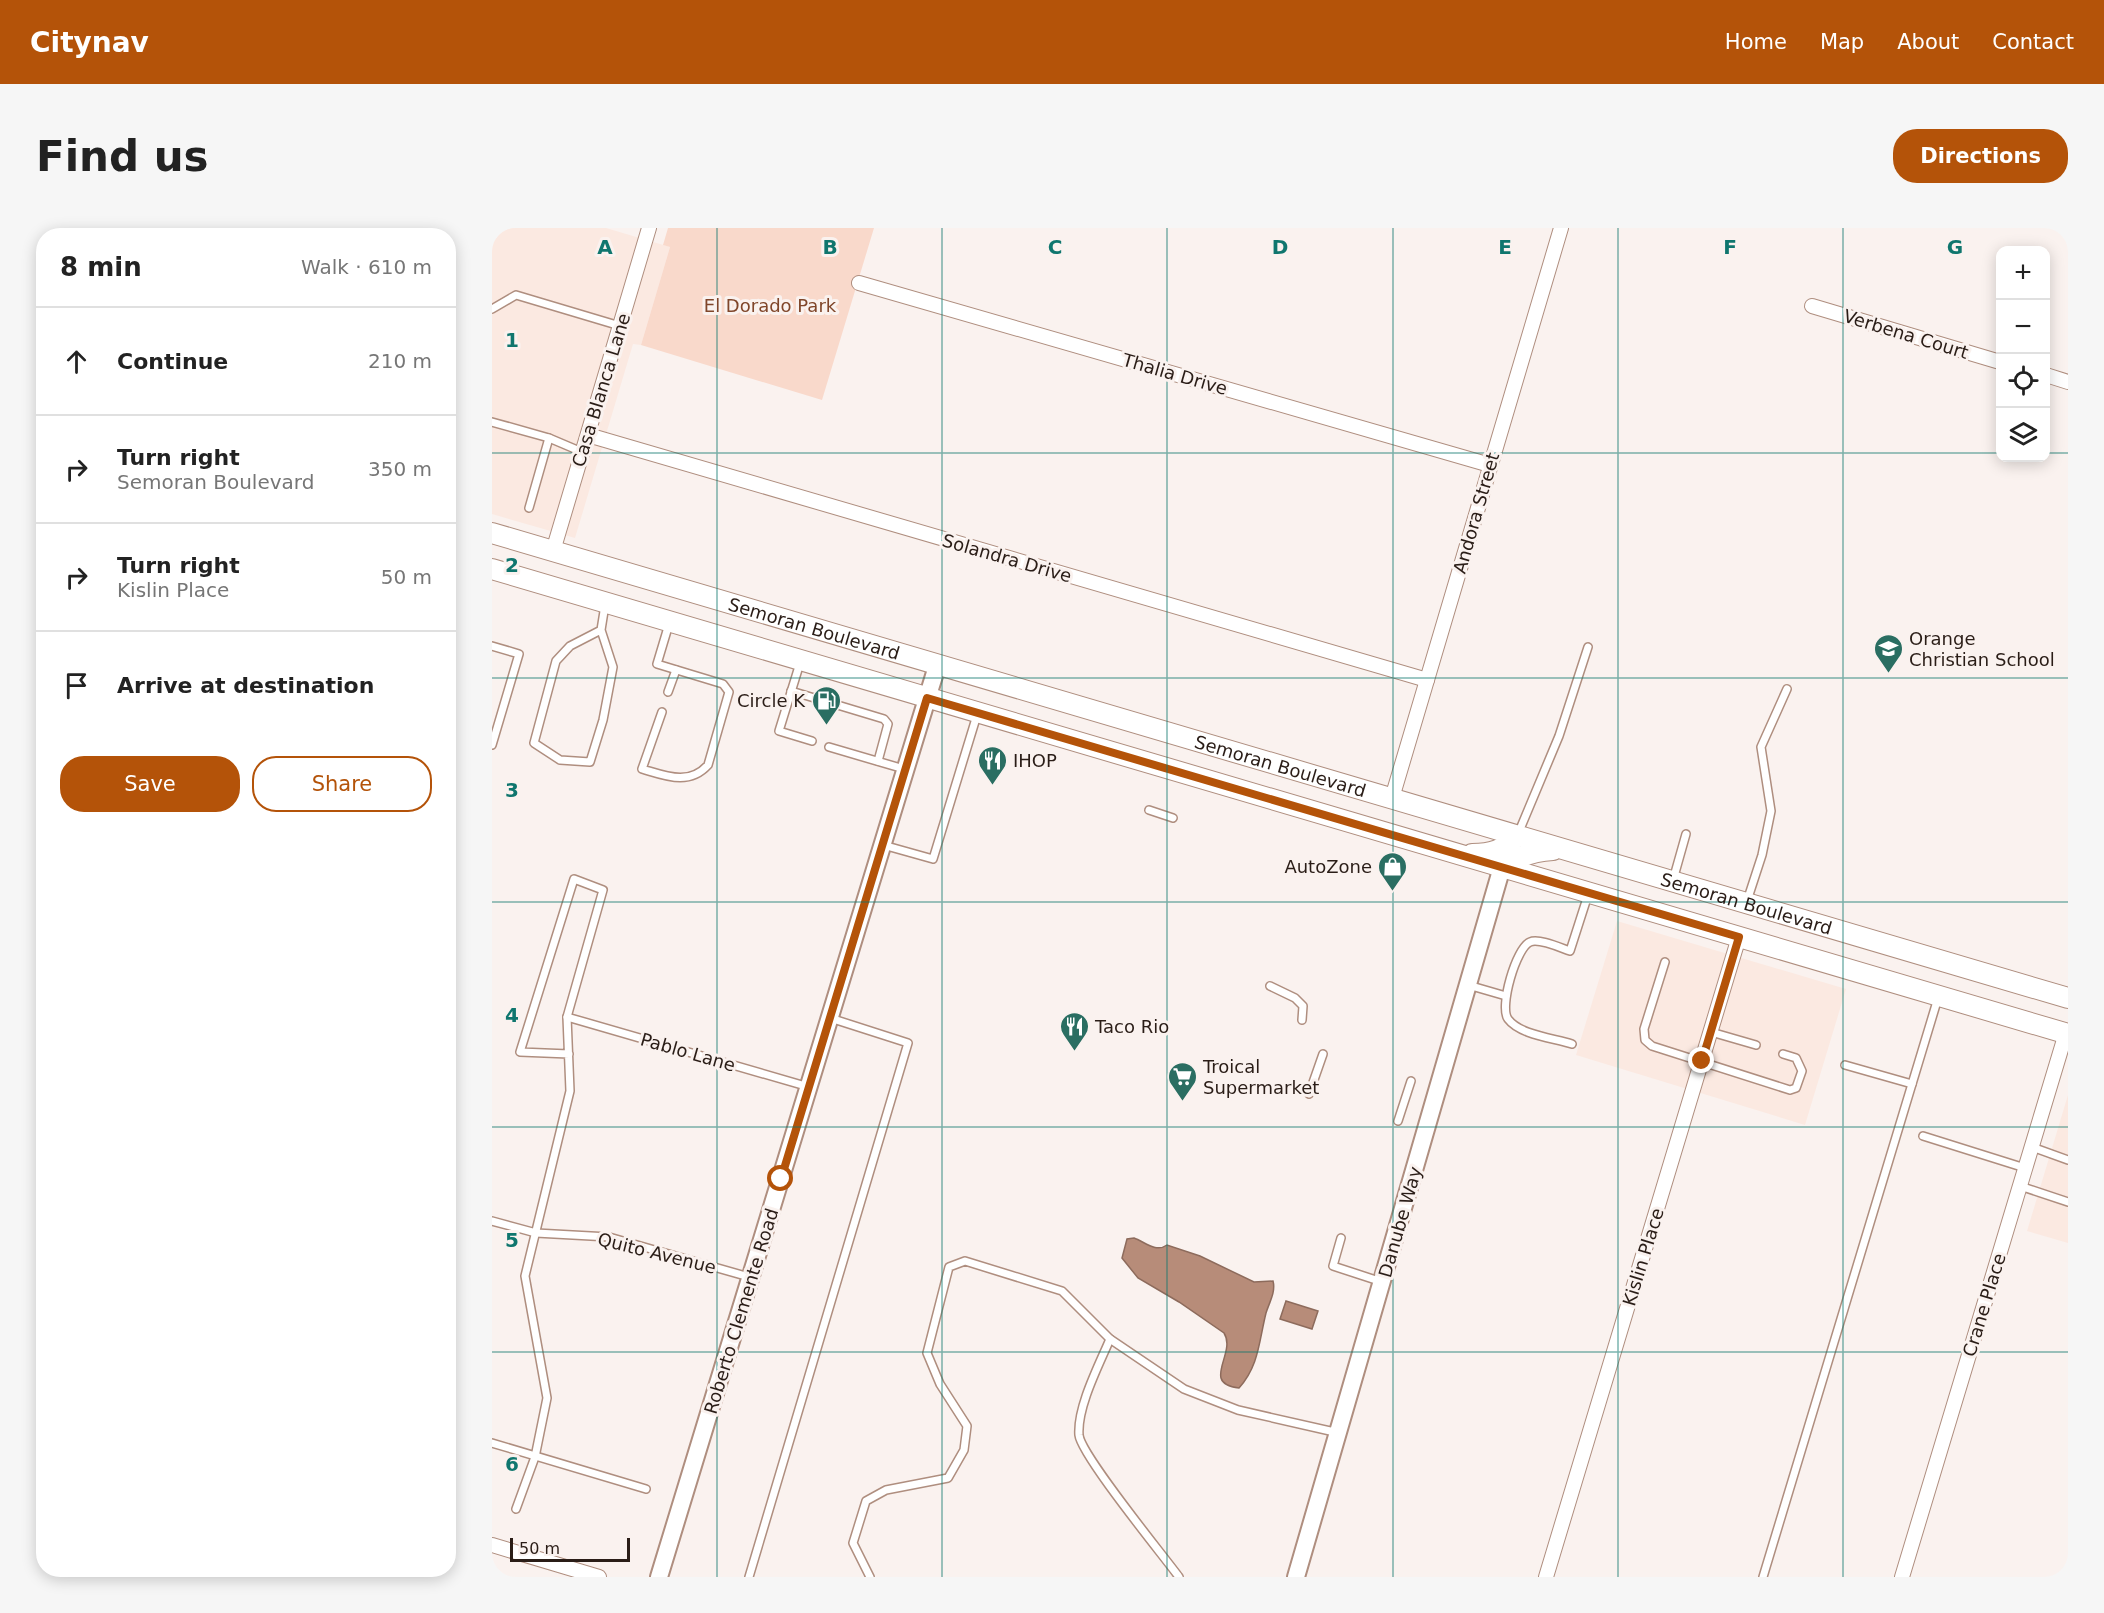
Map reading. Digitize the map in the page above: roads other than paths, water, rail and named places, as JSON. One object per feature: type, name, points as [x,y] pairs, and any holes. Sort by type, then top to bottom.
[{"type":"main road","name":"Semoran Boulevard","points":[[492,533],[2068,998]]},
{"type":"main road","name":"Semoran Boulevard","points":[[492,569],[2067,1034]]},
{"type":"main road","points":[[1457,854],[1489,854],[1504,848],[1517,836]]},
{"type":"main road","points":[[1502,867],[1515,858],[1536,850],[1564,850]]},
{"type":"street","name":"Casa Blanca Lane","points":[[553,551],[649,228]]},
{"type":"street","name":"Andora Street","points":[[1392,798],[1490,465],[1553,262],[1561,228]]},
{"type":"street","name":"Thalia Drive","points":[[859,283],[1490,465]]},
{"type":"street","name":"Verbena Court","points":[[1812,306],[1996,361]]},
{"type":"street","points":[[2050,376],[2068,382]]},
{"type":"street","name":"Solandra Drive","points":[[588,435],[1427,680]]},
{"type":"street","name":"Roberto Clemente Road","points":[[659,1577],[937,666]]},
{"type":"street","name":"Danube Way","points":[[1296,1577],[1502,867]]},
{"type":"street","name":"Kislin Place","points":[[1546,1577],[1739,937]]},
{"type":"street","name":"Crane Place","points":[[1902,1577],[2067,1034]]},
{"type":"street","points":[[492,1545],[599,1577]]},
{"type":"lane","points":[[492,309],[516,295],[620,326]]},
{"type":"lane","points":[[492,422],[549,438],[582,452]]},
{"type":"lane","points":[[529,508],[549,438]]},
{"type":"lane","points":[[601,630],[570,646],[556,661],[534,743],[560,760],[590,762],[603,720],[612,667],[601,630],[606,603]]},
{"type":"lane","points":[[662,712],[642,769],[682,779],[699,773],[708,765],[729,692],[723,684],[657,664],[670,622]]},
{"type":"lane","points":[[492,646],[519,654],[492,746]]},
{"type":"lane","points":[[1517,836],[1559,736],[1588,647]]},
{"type":"lane","points":[[800,660],[779,731],[812,741]]},
{"type":"lane","points":[[668,692],[676,670]]},
{"type":"lane","points":[[1746,904],[1762,855],[1772,811],[1761,747],[1787,689]]},
{"type":"lane","points":[[791,691],[884,719],[888,724],[878,761]]},
{"type":"lane","points":[[883,845],[933,859],[978,713]]},
{"type":"lane","points":[[829,747],[906,769]]},
{"type":"lane","points":[[1149,810],[1173,818]]},
{"type":"lane","points":[[1672,882],[1686,834]]},
{"type":"lane","points":[[516,1509],[535,1457],[547,1398],[525,1276],[570,1091],[569,1054],[567,1017],[603,890],[574,879],[520,1052],[569,1054]]},
{"type":"lane","points":[[1572,1044],[1520,1029],[1508,1019],[1504,1008],[1512,974],[1521,951],[1528,943],[1535,941],[1570,951],[1589,893]]},
{"type":"lane","points":[[1665,962],[1644,1029],[1645,1040],[1652,1046],[1790,1090],[1799,1082],[1802,1071],[1796,1058],[1783,1054]]},
{"type":"lane","points":[[1468,985],[1506,996]]},
{"type":"lane","points":[[1270,986],[1295,998],[1303,1006],[1302,1020]]},
{"type":"lane","points":[[1763,1577],[1939,996]]},
{"type":"lane","name":"Pablo Lane","points":[[567,1017],[809,1087]]},
{"type":"lane","points":[[748,1577],[908,1043],[830,1018]]},
{"type":"lane","points":[[1711,1032],[1756,1045]]},
{"type":"lane","points":[[1309,1094],[1323,1054]]},
{"type":"lane","points":[[1845,1065],[1912,1084]]},
{"type":"lane","points":[[1398,1121],[1411,1081]]},
{"type":"lane","points":[[1923,1137],[2025,1168]]},
{"type":"lane","points":[[2032,1147],[2068,1160]]},
{"type":"lane","points":[[2020,1186],[2068,1202]]},
{"type":"lane","name":"Quito Avenue","points":[[492,1221],[536,1233],[609,1238],[751,1277]]},
{"type":"lane","points":[[1341,1238],[1333,1266],[1382,1282]]},
{"type":"lane","points":[[870,1577],[853,1543],[866,1501],[886,1490],[948,1478],[964,1450],[968,1426],[940,1384],[927,1353],[949,1267],[965,1261],[1062,1291],[1110,1339],[1184,1389],[1238,1410],[1339,1433]]},
{"type":"lane","points":[[1110,1339],[1081,1413],[1079,1436],[1091,1459],[1179,1577]]},
{"type":"lane","points":[[492,1443],[646,1489]]},
{"type":"place","name":"Orange Christian School","points":[[1888,674]]},
{"type":"place","name":"Circle K","points":[[826,726]]},
{"type":"place","name":"IHOP","points":[[992,786]]},
{"type":"place","name":"AutoZone","points":[[1393,892]]},
{"type":"place","name":"Taco Rio","points":[[1074,1052]]},
{"type":"place","name":"Troical Supermarket","points":[[1182,1102]]},
{"type":"park label","name":"El Dorado Park","points":[[770,305]]}]
